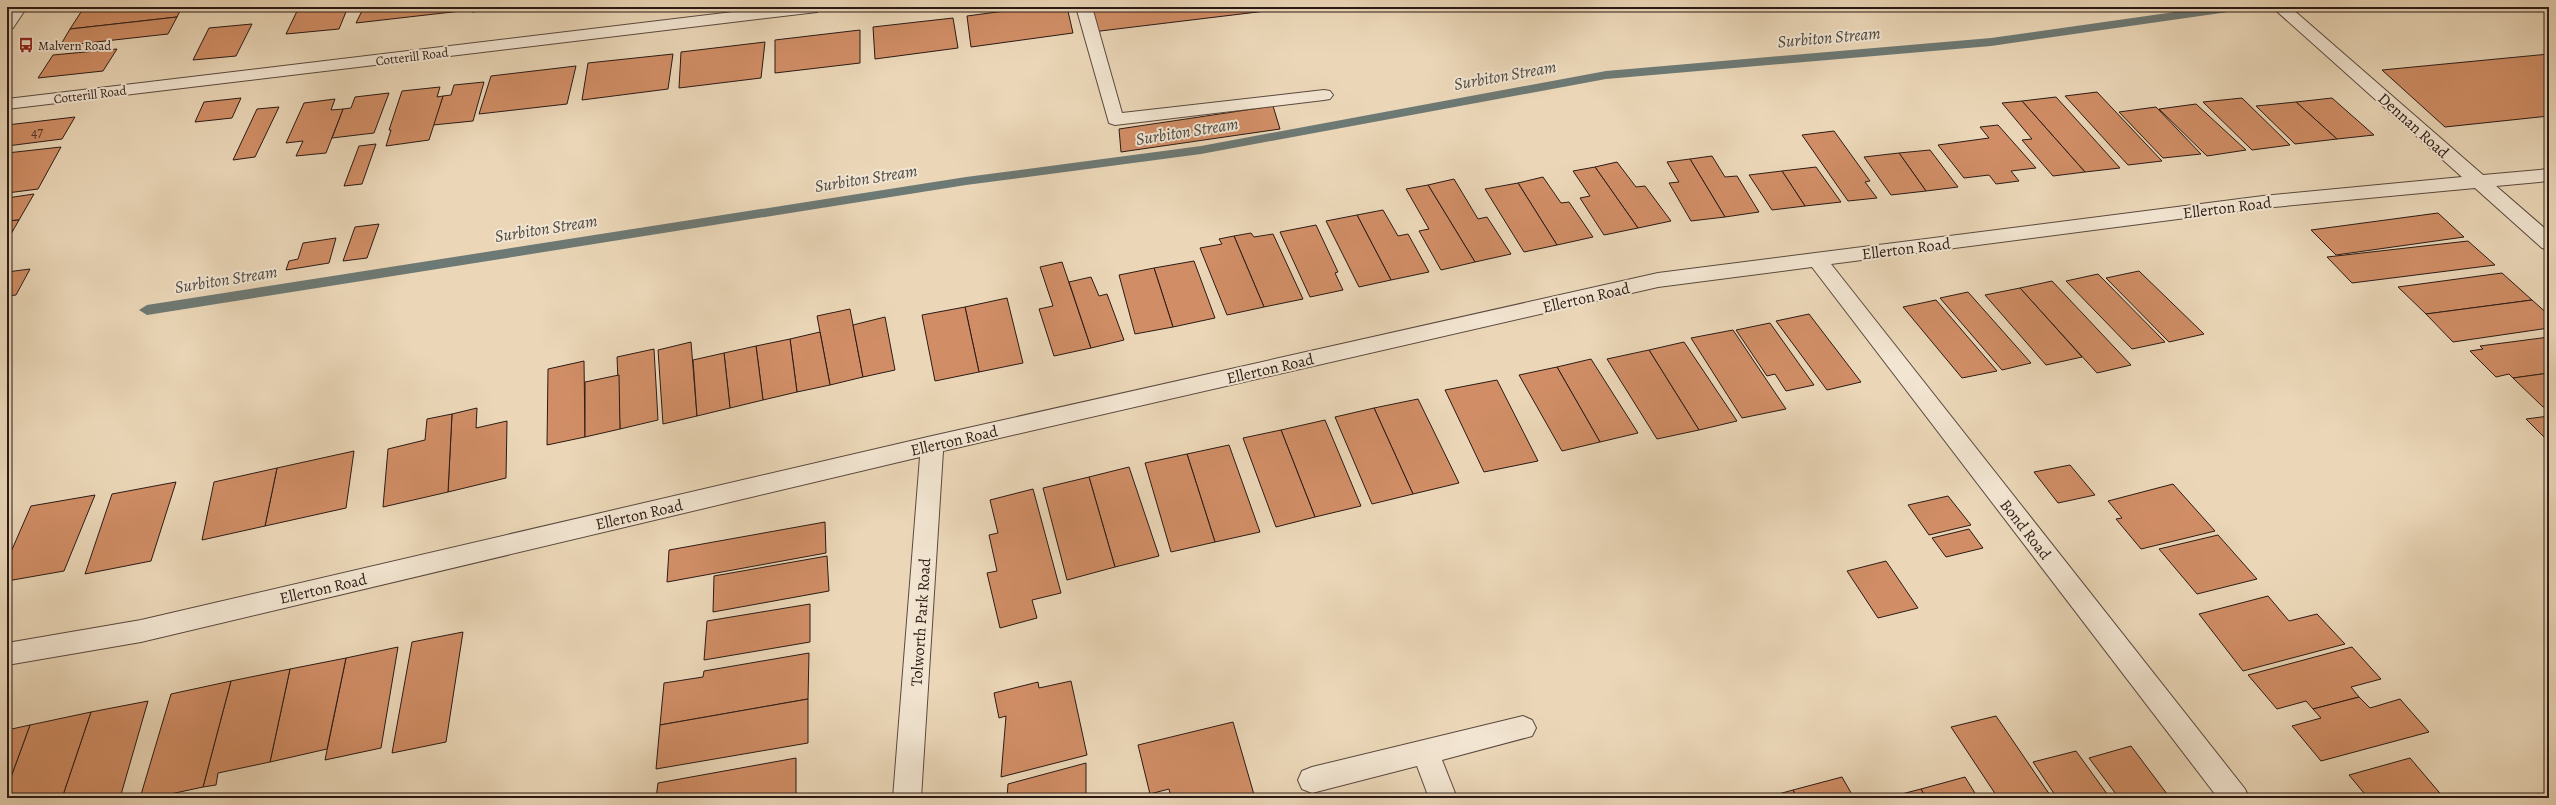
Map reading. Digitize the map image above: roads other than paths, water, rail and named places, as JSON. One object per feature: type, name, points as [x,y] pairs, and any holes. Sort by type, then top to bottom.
[{"type":"street","points":[[7,24],[19,7]]},
{"type":"street","name":"Cotterill Road","points":[[7,104],[817,7]]},
{"type":"street","points":[[1084,7],[1115,119],[1324,95]]},
{"type":"street","name":"Dennan Road","points":[[2280,7],[2549,244]]},
{"type":"street","name":"Ellerton Road","points":[[7,654],[141,631],[932,445],[1658,280],[2263,202],[2549,176]]},
{"type":"street","name":"Bond Road","points":[[1817,260],[2235,798]]},
{"type":"street","name":"Tolworth Park Road","points":[[907,798],[932,445]]},
{"type":"street","points":[[1312,780],[1523,728]]},
{"type":"street","points":[[1426,752],[1443,798]]},
{"type":"waterway","name":"Surbiton Stream","points":[[147,310],[966,181],[1201,150],[1606,75],[1991,42],[2235,7]]},
{"type":"place","name":"Malvern Road","points":[[26,45]]}]
